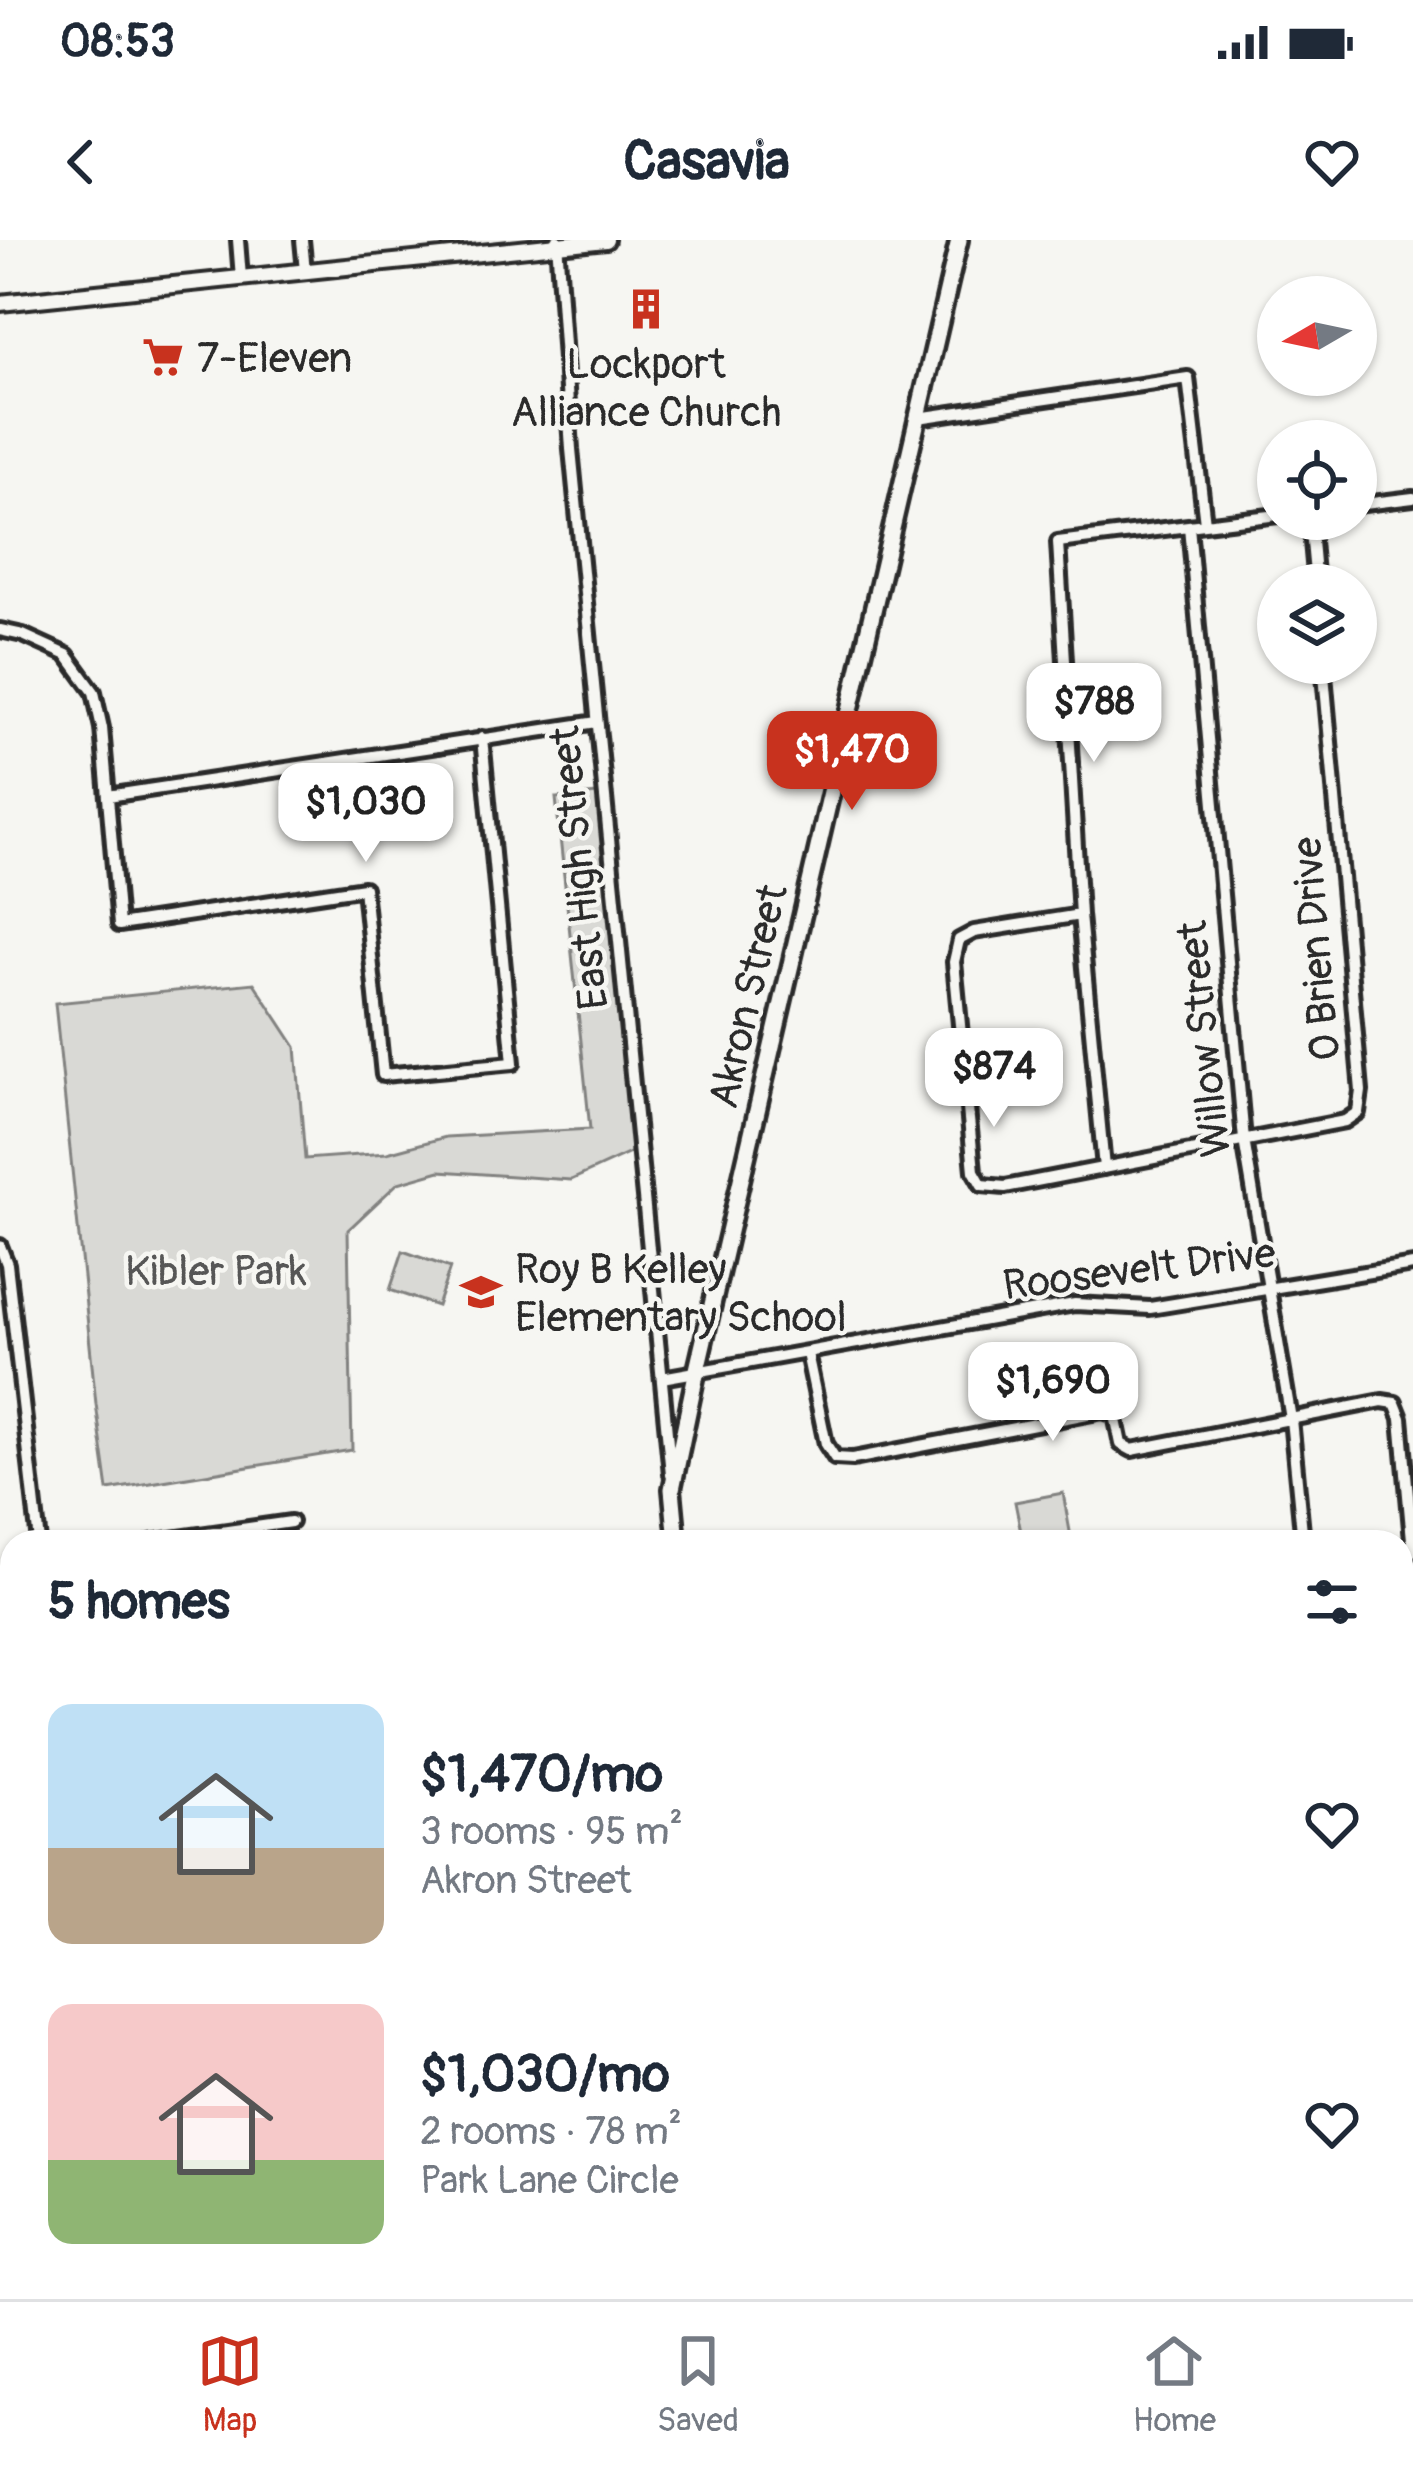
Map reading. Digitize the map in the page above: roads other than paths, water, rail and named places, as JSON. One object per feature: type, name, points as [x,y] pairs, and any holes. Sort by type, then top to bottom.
[{"type":"main road","name":"Akron Street","points":[[676,1530],[672,1489],[696,1374],[959,240]]},
{"type":"street","points":[[238,240],[241,278]]},
{"type":"street","points":[[302,240],[305,271]]},
{"type":"street","points":[[0,304],[606,240]]},
{"type":"street","name":"East High Street","points":[[557,243],[571,449],[672,1489]]},
{"type":"street","points":[[918,418],[1188,378],[1205,524]]},
{"type":"street","points":[[1377,503],[1413,498]]},
{"type":"street","points":[[1104,1168],[1080,915],[1058,542],[1257,518]]},
{"type":"street","name":"Willow Street","points":[[1189,526],[1244,1140],[1291,1419],[1302,1530]]},
{"type":"street","points":[[0,630],[67,655],[94,692],[102,728],[119,926],[364,888],[383,1075],[513,1063],[482,738]]},
{"type":"street","name":"O Brien Drive","points":[[1244,1140],[1345,1121],[1358,1112],[1360,1091],[1325,684]]},
{"type":"street","points":[[108,796],[597,722]]},
{"type":"street","points":[[1080,915],[974,932],[959,940],[954,962],[974,1171],[982,1185],[1005,1187],[1244,1140]]},
{"type":"street","points":[[0,1246],[8,1264],[38,1530]]},
{"type":"street","name":"Roosevelt Drive","points":[[662,1378],[1075,1304],[1150,1308],[1413,1265]]},
{"type":"street","points":[[807,1353],[826,1444],[835,1458],[853,1459],[1103,1411],[1115,1415],[1120,1444],[1132,1450],[1382,1401],[1395,1403],[1401,1418],[1411,1530]]},
{"type":"street","points":[[235,1530],[291,1522]]},
{"type":"place","name":"Lockport Alliance Church","points":[[646,309]]},
{"type":"place","name":"7-Eleven","points":[[163,357]]},
{"type":"place","name":"Roy B Kelley Elementary School","points":[[481,1292]]},
{"type":"park label","name":"Kibler Park","points":[[216,1270]]}]
